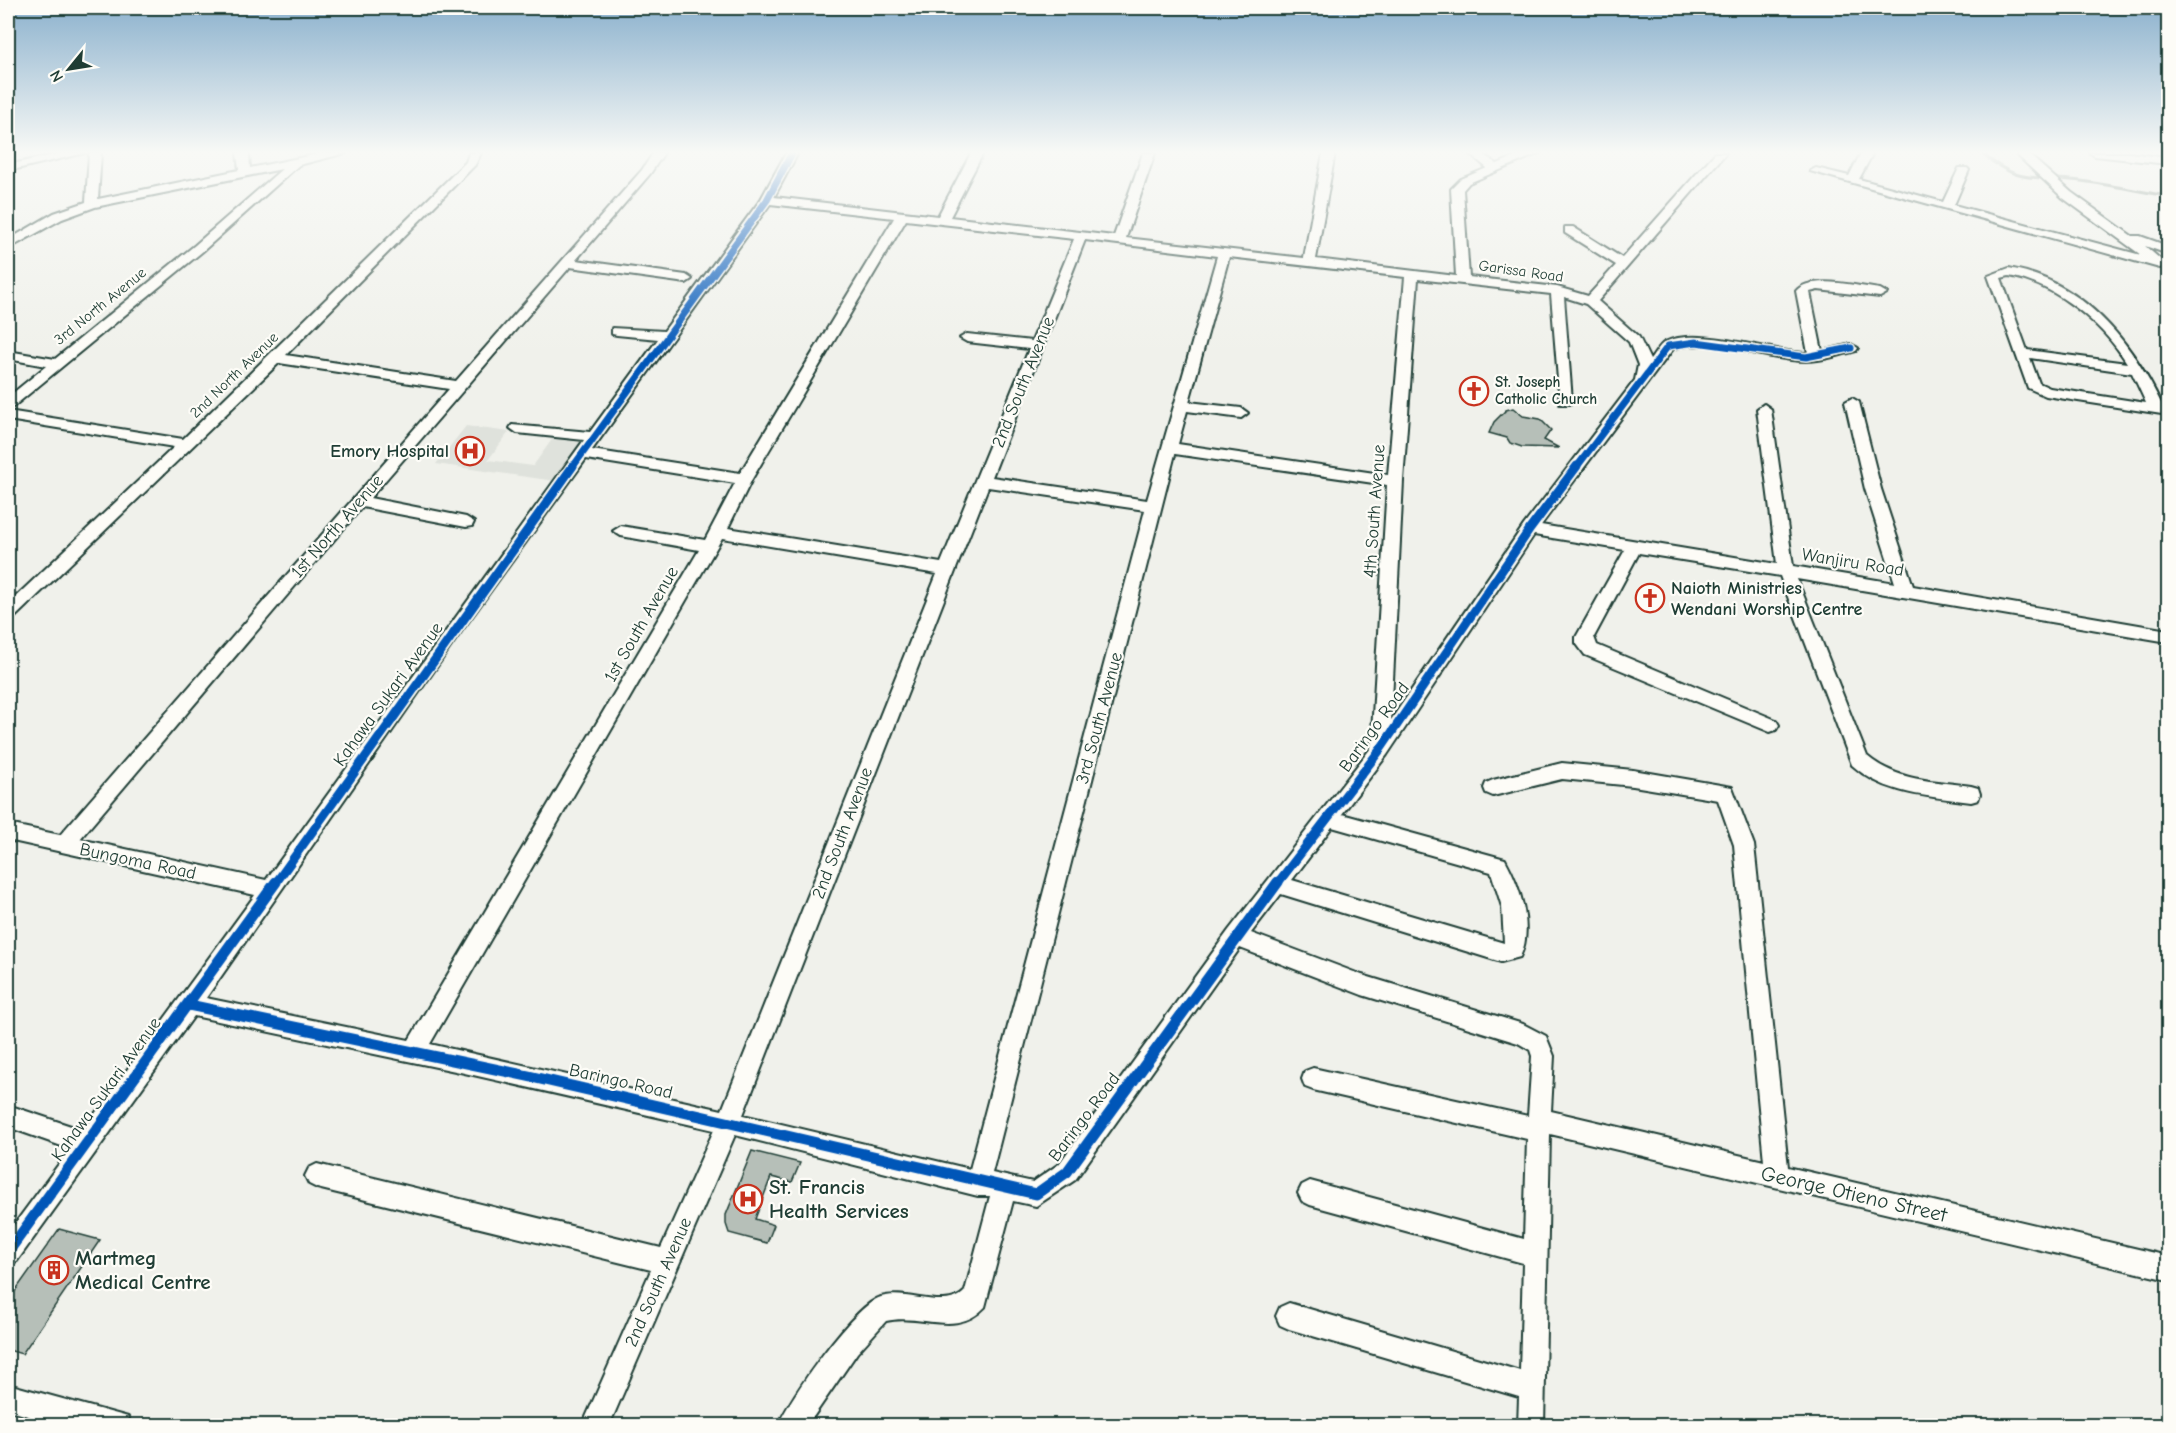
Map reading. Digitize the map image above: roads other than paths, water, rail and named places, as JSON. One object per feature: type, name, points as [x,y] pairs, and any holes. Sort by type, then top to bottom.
[{"type":"street","points":[[8,245],[51,220]]},
{"type":"street","name":"3rd North Avenue","points":[[8,404],[231,220]]},
{"type":"street","name":"2nd North Avenue","points":[[8,614],[276,357],[415,220]]},
{"type":"street","name":"1st North Avenue","points":[[64,844],[605,220]]},
{"type":"street","name":"Kahawa Sukari Avenue","points":[[8,1252],[189,1005],[268,889],[457,625],[753,220]]},
{"type":"street","name":"1st South Avenue","points":[[414,1051],[713,539],[744,479],[899,220]]},
{"type":"street","name":"Garissa Road","points":[[930,220],[1557,291],[1591,301],[1634,340],[1645,365],[1642,380]]},
{"type":"street","points":[[1119,240],[1126,220]]},
{"type":"street","points":[[1309,263],[1317,220]]},
{"type":"street","points":[[1459,220],[1463,280]]},
{"type":"street","points":[[1591,301],[1663,220]]},
{"type":"street","points":[[1996,220],[2164,267]]},
{"type":"street","points":[[2101,220],[2164,267]]},
{"type":"street","points":[[1569,230],[1624,265]]},
{"type":"street","points":[[2121,234],[2169,250]]},
{"type":"street","name":"2nd South Avenue","points":[[595,1425],[729,1122],[860,784],[949,570],[1081,236]]},
{"type":"street","name":"3rd South Avenue","points":[[978,1184],[1169,448],[1224,253]]},
{"type":"street","points":[[568,263],[686,279]]},
{"type":"street","points":[[2000,272],[2040,281],[2075,300],[2126,351],[2162,410],[2039,389],[2030,378],[1994,276],[2000,272]]},
{"type":"street","name":"4th South Avenue","points":[[1380,750],[1395,481],[1412,276]]},
{"type":"street","points":[[1851,348],[1816,357],[1803,291],[1808,287],[1818,286],[1880,293]]},
{"type":"street","points":[[1557,291],[1565,401]]},
{"type":"street","points":[[617,331],[669,336]]},
{"type":"street","points":[[967,338],[1037,346]]},
{"type":"street","name":"Baringo Road","points":[[189,1005],[414,1051],[729,1122],[978,1184],[1036,1194],[1067,1172],[1236,937],[1380,750],[1530,529],[1668,346],[1673,343],[1702,343],[1774,354],[1816,357]]},
{"type":"street","points":[[2021,353],[2137,369]]},
{"type":"street","points":[[8,355],[56,363]]},
{"type":"street","points":[[276,357],[460,386]]},
{"type":"street","points":[[1852,402],[1873,489],[1906,590]]},
{"type":"street","points":[[1181,406],[1241,413]]},
{"type":"street","points":[[1764,409],[1786,571],[1859,760],[1869,772],[1885,780],[1971,794]]},
{"type":"street","points":[[8,415],[185,444]]},
{"type":"street","points":[[517,428],[596,437]]},
{"type":"street","points":[[1169,448],[1395,481]]},
{"type":"street","points":[[584,454],[744,479]]},
{"type":"street","points":[[984,481],[1154,506]]},
{"type":"street","points":[[359,501],[465,522]]},
{"type":"street","name":"Wanjiru Road","points":[[1530,529],[1906,590],[2169,636]]},
{"type":"street","points":[[621,531],[713,539],[949,570]]},
{"type":"street","points":[[1635,546],[1585,637],[1585,643],[1591,650],[1770,725]]},
{"type":"street","points":[[1493,788],[1562,771],[1633,778],[1725,793],[1744,845],[1777,1176]]},
{"type":"street","points":[[1277,884],[1501,953],[1513,950],[1516,931],[1504,874],[1498,865],[1328,818]]},
{"type":"street","name":"Bungoma Road","points":[[8,832],[268,889]]},
{"type":"street","points":[[1236,937],[1362,985],[1523,1034],[1538,1042],[1543,1056],[1531,1425]]},
{"type":"street","name":"George Otieno Street","points":[[1313,1079],[1777,1176],[2169,1268]]},
{"type":"street","points":[[8,1116],[87,1143]]},
{"type":"street","points":[[317,1176],[667,1262]]},
{"type":"street","points":[[791,1425],[862,1327],[879,1311],[894,1307],[956,1312],[970,1308],[976,1298],[1004,1188]]},
{"type":"street","points":[[1310,1192],[1537,1255]]},
{"type":"street","points":[[1289,1316],[1532,1388]]},
{"type":"street","points":[[8,1397],[72,1416],[119,1425]]},
{"type":"place","name":"St. Joseph Catholic Church","points":[[1474,391]]},
{"type":"place","name":"Emory Hospital","points":[[470,451]]},
{"type":"place","name":"Naioth Ministries Wendani Worship Centre","points":[[1650,598]]},
{"type":"place","name":"St. Francis Health Services","points":[[748,1199]]},
{"type":"place","name":"Martmeg Medical Centre","points":[[54,1270]]}]
